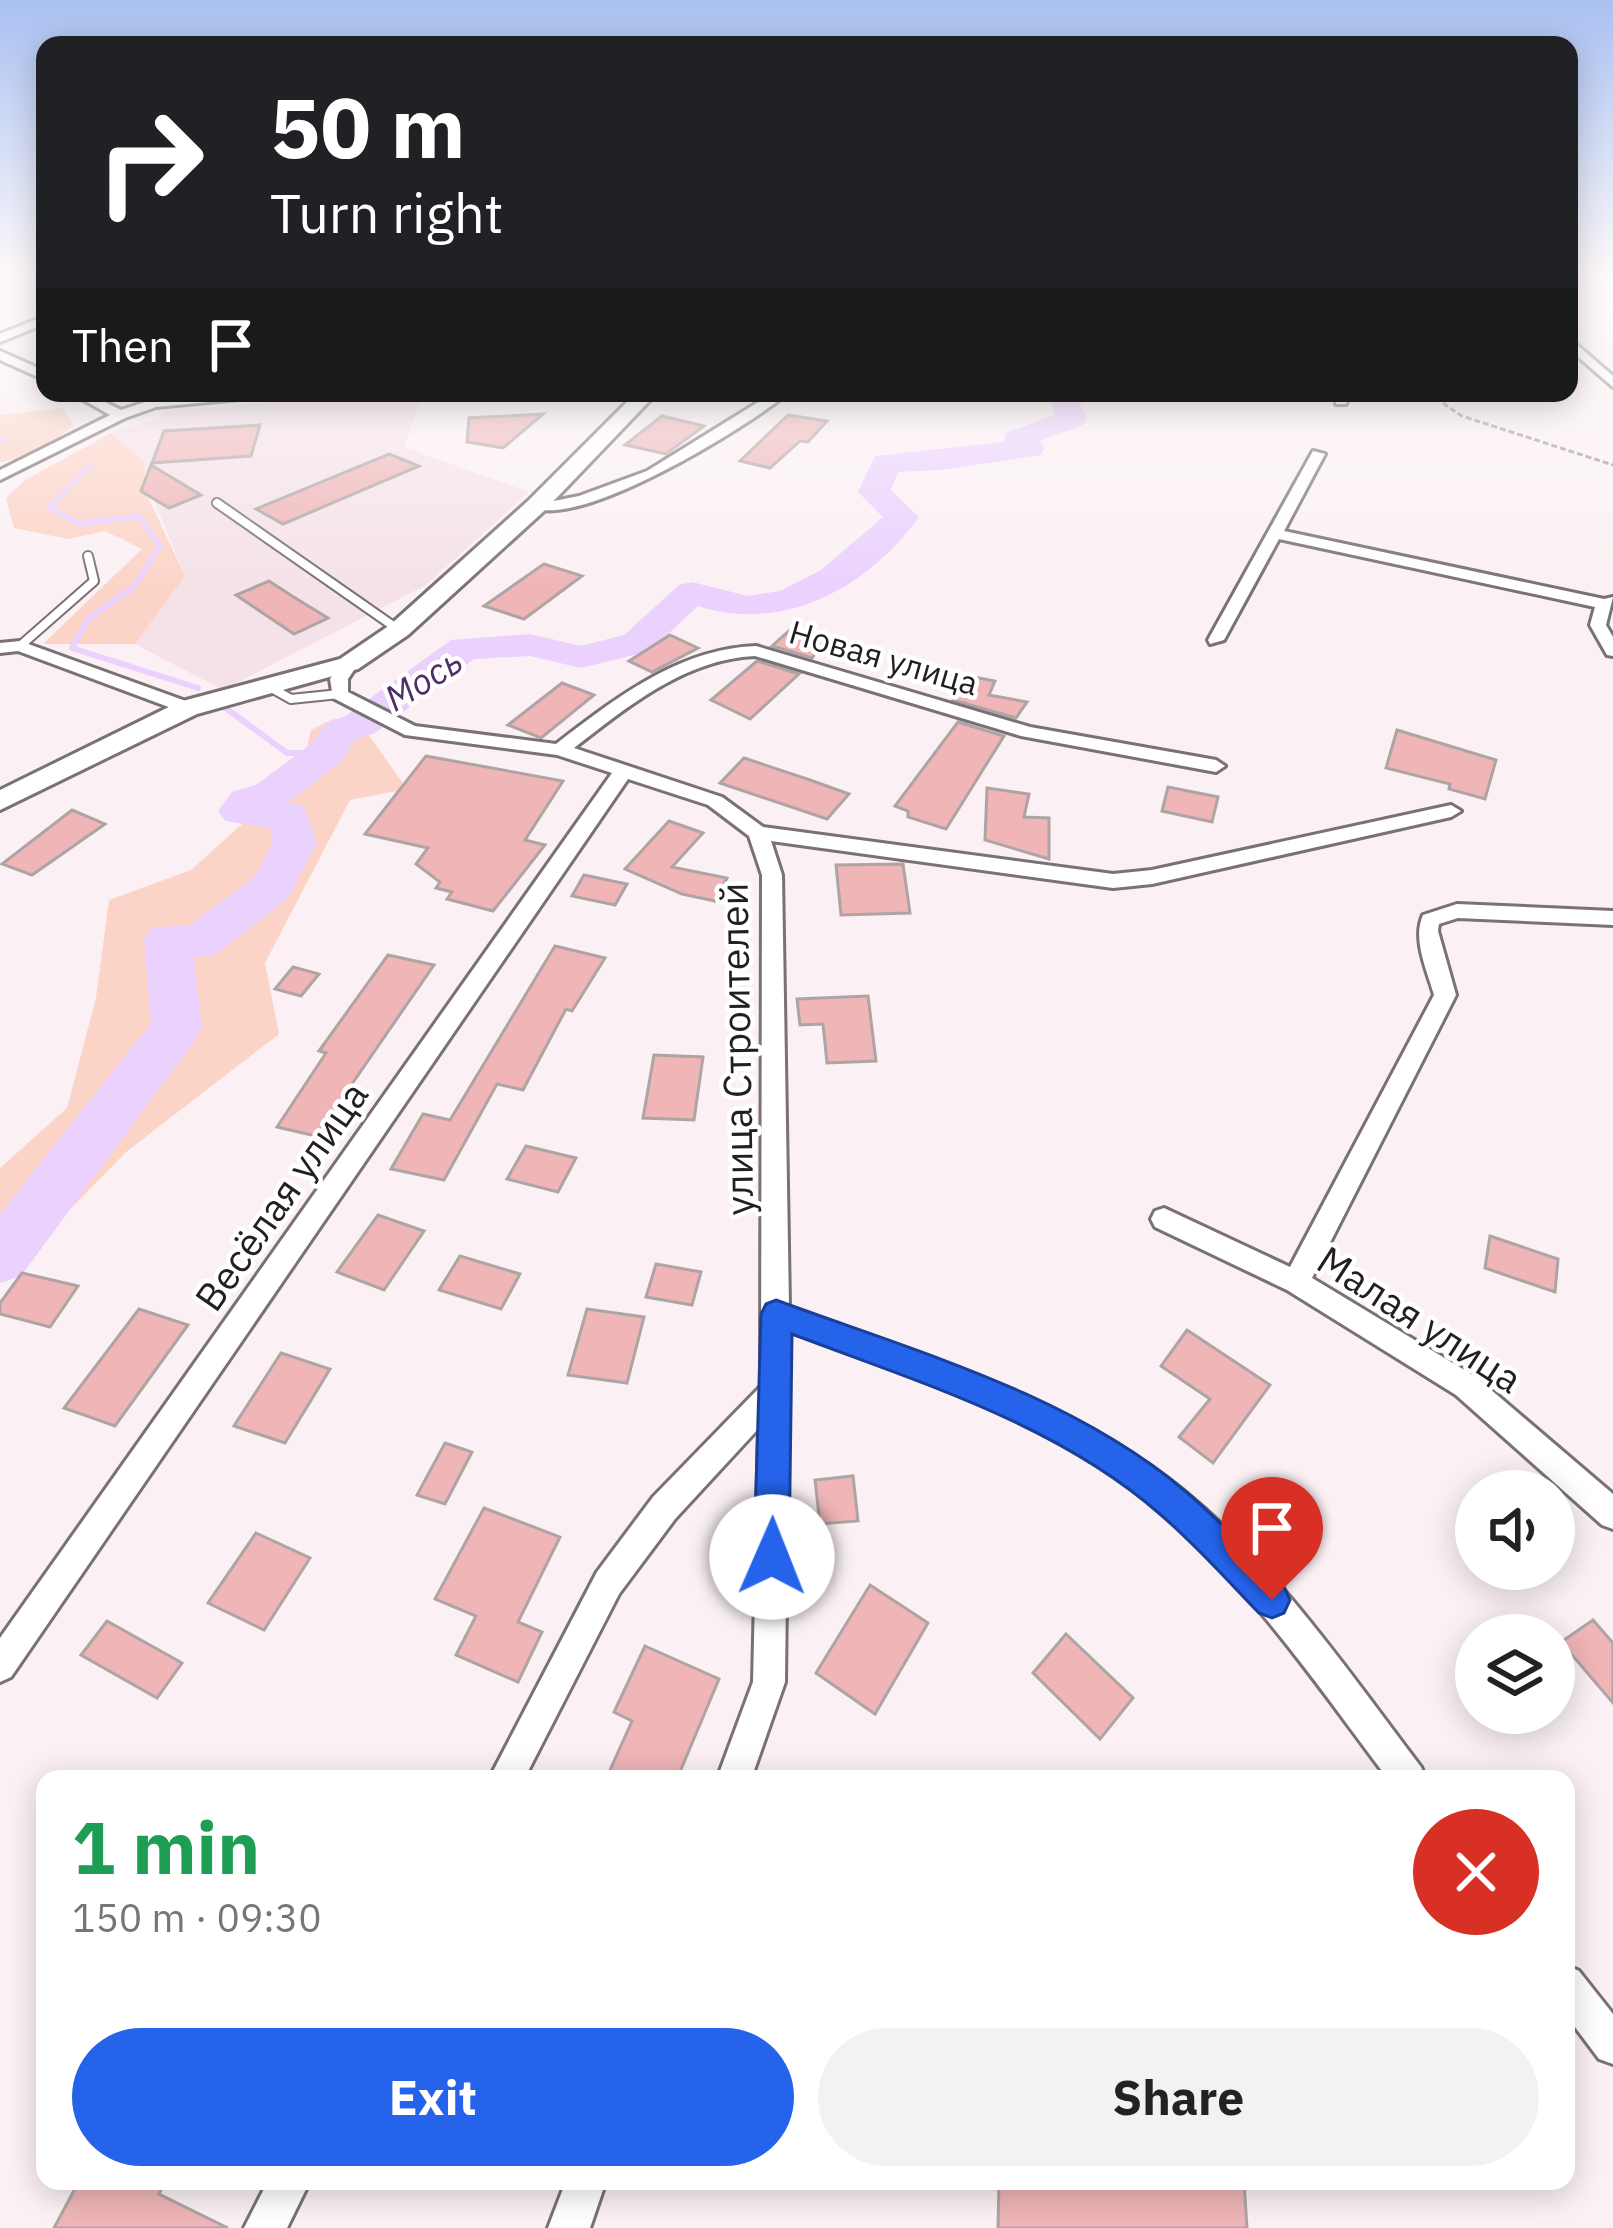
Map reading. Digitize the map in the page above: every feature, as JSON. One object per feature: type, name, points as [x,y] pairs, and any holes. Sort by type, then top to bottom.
[{"type":"street","points":[[94,402],[120,416]]},
{"type":"street","points":[[0,476],[120,416],[165,402]]},
{"type":"street","points":[[0,801],[188,708],[349,664],[399,630],[536,506],[638,402]]},
{"type":"street","points":[[536,506],[582,500],[652,474],[768,402]]},
{"type":"street","points":[[1216,640],[1318,454]]},
{"type":"street","points":[[1274,533],[1609,603],[1598,625],[1613,651]]},
{"type":"street","points":[[0,647],[20,646],[188,708]]},
{"type":"street","name":"Новая улица","points":[[560,750],[617,706],[733,649],[777,657],[1027,732],[1216,766]]},
{"type":"street","points":[[339,694],[339,679],[349,664]]},
{"type":"street","name":"улица Строителей","points":[[339,694],[411,731],[560,750],[625,770],[715,801],[758,833],[772,875],[776,1314],[770,1682],[737,1770]]},
{"type":"street","name":"Весёлая улица","points":[[0,1666],[625,770]]},
{"type":"street","points":[[758,833],[1113,881],[1152,877],[1451,811]]},
{"type":"street","points":[[1296,1282],[1445,995],[1427,931],[1430,920],[1457,911],[1613,918]]},
{"type":"street","name":"Малая улица","points":[[1164,1219],[1296,1282],[1466,1386],[1613,1514]]},
{"type":"street","points":[[776,1314],[960,1383],[1070,1432],[1171,1501],[1272,1600],[1402,1770]]},
{"type":"street","points":[[511,1770],[608,1582],[664,1508],[775,1391]]},
{"type":"street","points":[[1575,1996],[1613,2045]]},
{"type":"street","points":[[265,2228],[285,2190]]},
{"type":"street","points":[[569,2228],[583,2190]]},
{"type":"lane","points":[[217,503],[399,630]]},
{"type":"lane","points":[[20,646],[94,580],[88,556]]},
{"type":"lane","points":[[266,685],[276,697],[297,700],[339,694]]},
{"type":"path","points":[[1441,402],[1462,416],[1613,465]]},
{"type":"shaded area","points":[[277,402],[420,402],[404,447],[529,492],[426,585],[223,690],[115,634],[185,576],[148,486],[144,461],[111,433],[160,418],[163,411]]},
{"type":"shaded area","points":[[63,408],[74,426],[36,453],[0,463],[0,415]]},
{"type":"shaded area","points":[[111,433],[144,461],[147,495],[185,576],[135,644],[43,644],[142,549],[105,531],[68,539],[14,528],[6,498],[25,480]]},
{"type":"shaded area","points":[[333,719],[361,724],[407,789],[350,800],[265,963],[279,1034],[126,1152],[0,1273],[0,1168],[67,1108],[96,998],[109,900],[191,870],[302,770],[311,730]]},
{"type":"building","points":[[543,414],[503,448],[467,442],[469,418]]},
{"type":"building","points":[[788,415],[827,421],[808,442],[800,441],[770,468],[740,461]]},
{"type":"building","points":[[662,416],[704,426],[666,454],[625,445]]},
{"type":"building","points":[[260,425],[251,456],[152,463],[164,431]]},
{"type":"building","points":[[389,454],[419,466],[283,524],[256,509]]},
{"type":"building","points":[[151,465],[201,495],[169,508],[141,491]]},
{"type":"building","points":[[544,564],[582,576],[524,619],[484,606]]},
{"type":"building","points":[[269,581],[328,618],[294,634],[236,595]]},
{"type":"building","points":[[791,629],[827,638],[812,658],[772,646]]},
{"type":"building","points":[[670,635],[698,648],[652,672],[629,661]]},
{"type":"building","points":[[757,661],[799,674],[750,719],[711,700]]},
{"type":"building","points":[[964,675],[995,681],[989,695],[1027,702],[1016,718],[953,700]]},
{"type":"building","points":[[562,683],[594,695],[541,738],[508,725]]},
{"type":"building","points":[[958,722],[1004,736],[946,829],[908,817],[908,811],[895,806]]},
{"type":"building","points":[[1397,730],[1496,760],[1485,799],[1449,789],[1450,784],[1386,768]]},
{"type":"building","points":[[426,756],[563,781],[525,840],[545,845],[493,911],[447,899],[452,892],[436,888],[440,882],[416,864],[428,848],[365,834]]},
{"type":"building","points":[[744,758],[849,794],[827,819],[720,783]]},
{"type":"building","points":[[1168,787],[1218,797],[1212,822],[1162,811]]},
{"type":"building","points":[[987,788],[1029,794],[1024,817],[1049,818],[1049,859],[985,840]]},
{"type":"building","points":[[72,810],[105,824],[32,875],[2,864]]},
{"type":"building","points":[[669,821],[703,833],[672,867],[727,878],[715,901],[682,894],[625,869]]},
{"type":"building","points":[[903,864],[910,913],[841,915],[836,865]]},
{"type":"building","points":[[584,875],[627,884],[615,905],[572,896]]},
{"type":"building","points":[[555,946],[605,958],[572,1011],[566,1009],[523,1090],[497,1084],[444,1180],[391,1169],[423,1114],[450,1120]]},
{"type":"building","points":[[388,955],[434,965],[316,1136],[277,1127],[326,1053],[319,1051]]},
{"type":"building","points":[[293,967],[319,974],[301,996],[275,989]]},
{"type":"building","points":[[868,996],[876,1061],[827,1063],[823,1024],[800,1025],[797,999]]},
{"type":"building","points":[[654,1055],[703,1057],[694,1120],[643,1118]]},
{"type":"building","points":[[526,1146],[576,1158],[558,1192],[507,1179]]},
{"type":"building","points":[[378,1215],[424,1231],[384,1290],[337,1272]]},
{"type":"building","points":[[1490,1236],[1558,1259],[1555,1292],[1485,1268]]},
{"type":"building","points":[[460,1256],[520,1274],[501,1309],[439,1290]]},
{"type":"building","points":[[656,1264],[701,1272],[692,1305],[646,1297]]},
{"type":"building","points":[[22,1273],[78,1286],[50,1327],[0,1314],[0,1303]]},
{"type":"building","points":[[139,1309],[188,1325],[115,1426],[64,1408]]},
{"type":"building","points":[[587,1309],[644,1317],[627,1383],[568,1375]]},
{"type":"building","points":[[1187,1330],[1270,1385],[1213,1463],[1179,1437],[1210,1399],[1161,1366]]},
{"type":"building","points":[[281,1353],[330,1369],[285,1443],[234,1426]]},
{"type":"building","points":[[445,1443],[472,1452],[445,1504],[417,1495]]},
{"type":"building","points":[[853,1476],[858,1521],[820,1524],[815,1480]]},
{"type":"building","points":[[484,1508],[560,1537],[518,1622],[542,1632],[518,1682],[456,1655],[476,1616],[435,1599]]},
{"type":"building","points":[[256,1533],[310,1558],[264,1630],[208,1603]]},
{"type":"building","points":[[870,1585],[928,1623],[875,1714],[816,1673]]},
{"type":"building","points":[[1593,1620],[1613,1643],[1613,1703],[1575,1658],[1575,1632]]},
{"type":"building","points":[[107,1621],[182,1663],[157,1698],[81,1655]]},
{"type":"building","points":[[1066,1634],[1133,1698],[1100,1739],[1033,1673]]},
{"type":"building","points":[[645,1646],[719,1679],[681,1770],[610,1770],[632,1721],[614,1712]]},
{"type":"building","points":[[74,2190],[161,2190],[159,2194],[228,2228],[54,2228]]},
{"type":"building","points":[[999,2190],[1245,2190],[1247,2228],[998,2228]]},
{"type":"waterway","name":"Мось","points":[[0,1258],[177,1027],[168,940],[200,942],[272,887],[295,843],[289,816],[240,811],[247,802],[271,794],[326,753],[339,733],[361,724],[464,648],[530,645],[581,657],[637,643],[692,593],[748,607],[793,599],[852,563],[902,517],[874,492],[886,463],[941,461],[1030,448],[1017,439],[1072,419],[1065,402]]},
{"type":"waterway","points":[[0,436],[6,440]]},
{"type":"waterway","points":[[90,466],[49,507],[79,524],[139,516],[160,546],[134,587],[89,618],[72,648],[198,688]]},
{"type":"waterway","points":[[223,706],[287,753],[326,753]]},
{"type":"route","points":[[772,1557],[776,1314],[960,1383],[1070,1432],[1171,1501],[1272,1600]]}]
